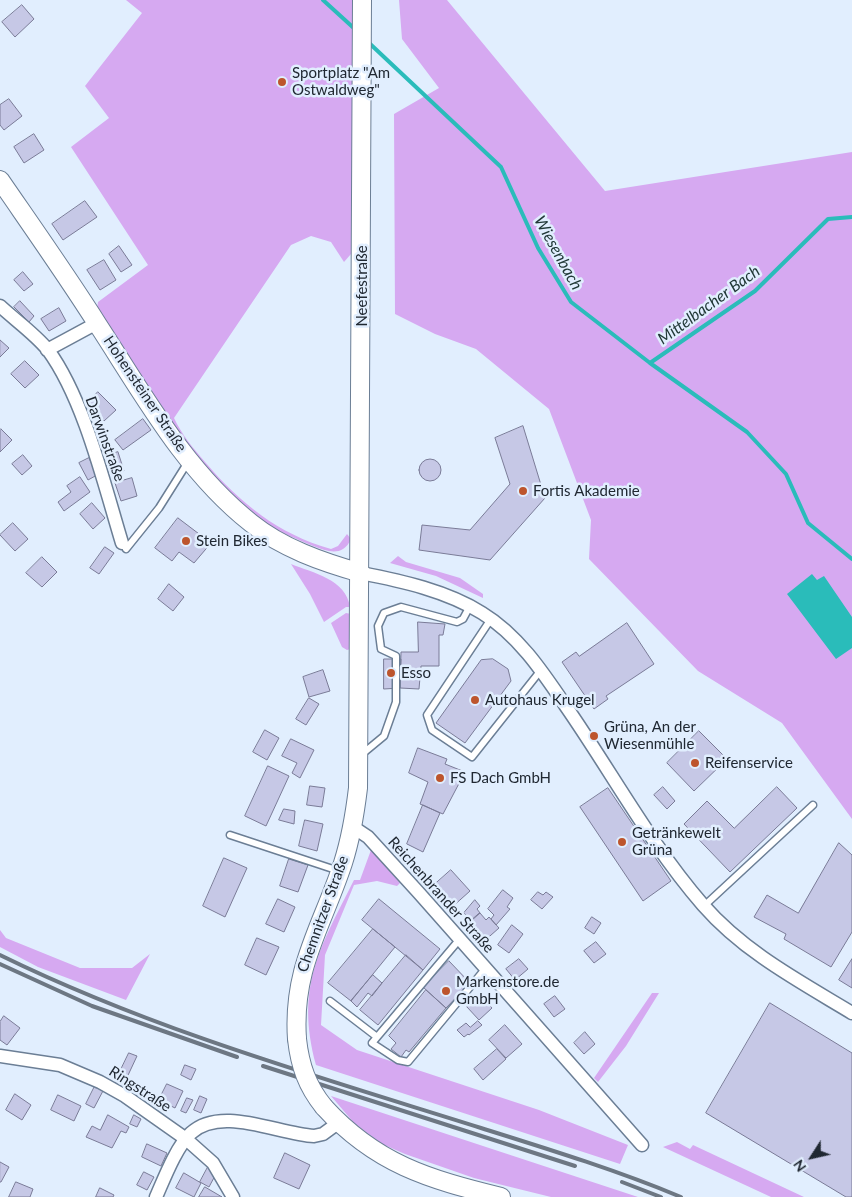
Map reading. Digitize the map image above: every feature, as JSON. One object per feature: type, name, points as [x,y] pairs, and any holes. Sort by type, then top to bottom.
[{"type":"main road","name":"Neefestraße","points":[[361,573],[362,0]]},
{"type":"main road","name":"Hohensteiner Straße","points":[[0,180],[97,323],[161,422],[227,502],[250,523],[273,538],[321,560],[361,573]]},
{"type":"main road","name":"Chemnitzer Straße","points":[[361,573],[360,755],[353,827],[340,872],[306,956],[300,979],[296,1004],[297,1039],[303,1072],[314,1094],[324,1107],[338,1123],[363,1145],[400,1165],[457,1185],[501,1197]]},
{"type":"street","name":"Darwinstraße","points":[[0,306],[47,350],[66,383],[84,423],[124,546]]},
{"type":"street","points":[[47,350],[97,323]]},
{"type":"street","points":[[361,573],[394,580],[449,596],[491,619],[526,651],[541,670],[669,861],[724,928],[762,958],[852,1013]]},
{"type":"street","name":"Reichenbrander Straße","points":[[353,827],[368,837],[642,1145]]},
{"type":"street","name":"Ringstraße","points":[[0,1056],[60,1065],[100,1082],[186,1139],[218,1169],[233,1197]]},
{"type":"street","points":[[156,1197],[186,1139],[205,1124],[222,1121],[240,1122],[314,1136],[323,1134],[338,1123]]},
{"type":"lane","points":[[124,546],[159,508],[190,459]]},
{"type":"lane","points":[[360,755],[384,736],[396,702],[396,656],[381,649],[378,626],[384,613],[401,607],[457,622],[463,619],[470,606]]},
{"type":"lane","points":[[491,619],[427,715],[432,730],[472,757],[541,670]]},
{"type":"lane","points":[[704,906],[813,805]]},
{"type":"lane","points":[[230,835],[340,872]]},
{"type":"lane","points":[[459,940],[372,1043],[398,1060],[408,1062],[485,969]]},
{"type":"lane","points":[[330,1001],[377,1037]]},
{"type":"shaded area","points":[[126,0],[355,0],[351,254],[344,262],[331,242],[311,236],[291,245],[174,418],[184,436],[201,457],[218,477],[246,504],[277,526],[294,535],[331,549],[338,546],[347,534],[351,539],[344,549],[339,551],[335,552],[319,548],[289,536],[259,519],[228,493],[205,470],[166,418],[97,309],[98,302],[148,265],[71,147],[109,118],[85,86],[142,13]]},
{"type":"shaded area","points":[[399,0],[447,0],[605,191],[852,152],[852,819],[782,723],[698,671],[589,559],[591,520],[549,409],[476,349],[435,334],[395,314],[394,114],[439,88],[402,39]]},
{"type":"shaded area","points":[[398,556],[406,562],[460,578],[483,594],[483,598],[436,576],[390,563]]},
{"type":"shaded area","points":[[291,564],[318,574],[335,583],[347,597],[350,607],[346,607],[324,622],[310,594]]},
{"type":"shaded area","points":[[812,574],[817,580],[824,576],[852,617],[852,648],[836,659],[787,594]]},
{"type":"shaded area","points":[[346,613],[351,614],[351,649],[347,650],[342,647],[331,623]]},
{"type":"shaded area","points":[[371,850],[400,883],[397,886],[377,881],[354,885],[325,955],[321,1025],[357,1050],[539,1110],[628,1145],[620,1164],[316,1065],[310,1037],[308,1012],[314,968],[331,926],[354,880],[360,880]]},
{"type":"shaded area","points":[[0,930],[6,938],[80,968],[132,968],[150,954],[126,1000],[38,967],[0,947]]},
{"type":"shaded area","points":[[652,993],[659,993],[626,1046],[598,1082],[594,1078]]},
{"type":"shaded area","points":[[331,1096],[638,1197],[551,1197],[474,1178],[382,1144],[354,1123]]},
{"type":"shaded area","points":[[677,1142],[690,1149],[693,1145],[804,1197],[771,1197],[663,1147]]},
{"type":"building","points":[[22,5],[34,19],[15,37],[2,22]]},
{"type":"building","points":[[9,99],[22,116],[4,130],[0,125],[0,105]]},
{"type":"building","points":[[34,134],[44,150],[24,163],[14,147]]},
{"type":"building","points":[[85,201],[97,217],[63,240],[52,224]]},
{"type":"building","points":[[119,246],[132,265],[121,272],[109,254]]},
{"type":"building","points":[[104,260],[116,280],[100,290],[87,270]]},
{"type":"building","points":[[23,272],[33,284],[24,291],[14,280]]},
{"type":"building","points":[[20,301],[34,316],[29,322],[14,307]]},
{"type":"building","points":[[59,308],[66,321],[49,331],[41,319]]},
{"type":"building","points":[[0,340],[9,348],[0,357]]},
{"type":"building","points":[[25,361],[39,375],[25,388],[11,374]]},
{"type":"building","points":[[98,392],[116,410],[104,421],[87,404]]},
{"type":"building","points":[[143,419],[151,430],[123,450],[115,440]]},
{"type":"building","name":"Fortis Akademie","points":[[523,426],[545,498],[490,560],[419,550],[422,525],[470,530],[510,484],[495,438]]},
{"type":"building","points":[[0,430],[12,440],[0,452]]},
{"type":"building","points":[[118,452],[124,471],[112,475],[106,456]]},
{"type":"building","points":[[23,455],[32,466],[22,475],[12,464]]},
{"type":"building","points":[[89,458],[97,475],[88,480],[79,463]]},
{"type":"building","points":[[430,459],[438,462],[441,470],[438,478],[430,481],[422,478],[419,470],[422,462]]},
{"type":"building","points":[[80,477],[90,492],[64,511],[58,502],[71,492],[67,486]]},
{"type":"building","points":[[132,478],[137,496],[121,501],[115,483]]},
{"type":"building","points":[[92,503],[105,518],[93,529],[80,514]]},
{"type":"building","points":[[178,518],[211,543],[194,563],[179,552],[172,561],[155,548]]},
{"type":"building","points":[[13,523],[28,539],[15,551],[0,535]]},
{"type":"building","points":[[105,547],[114,553],[99,574],[90,568]]},
{"type":"building","points":[[42,557],[57,572],[42,587],[26,573]]},
{"type":"building","points":[[169,584],[184,597],[173,611],[158,599]]},
{"type":"building","points":[[418,622],[445,624],[443,635],[439,635],[439,666],[421,666],[419,689],[400,688],[401,652],[418,652]]},
{"type":"building","points":[[627,623],[654,664],[606,696],[608,699],[594,709],[562,662],[576,652],[579,656]]},
{"type":"building","points":[[384,659],[401,659],[400,688],[384,689]]},
{"type":"building","points":[[493,659],[508,669],[511,681],[465,743],[436,723],[481,660]]},
{"type":"building","points":[[323,670],[330,691],[309,697],[303,677]]},
{"type":"building","points":[[309,698],[319,704],[306,725],[296,719]]},
{"type":"building","points":[[265,730],[279,738],[267,760],[253,752]]},
{"type":"building","points":[[699,731],[727,759],[694,791],[667,763]]},
{"type":"building","points":[[291,739],[314,750],[300,778],[292,773],[297,763],[282,756]]},
{"type":"building","name":"FS Dach GmbH","points":[[418,748],[447,759],[445,764],[465,772],[443,814],[420,804],[428,782],[409,773]]},
{"type":"building","points":[[268,766],[289,776],[266,826],[245,816]]},
{"type":"building","points":[[310,786],[325,788],[322,807],[307,805]]},
{"type":"building","points":[[663,787],[675,801],[667,809],[654,795]]},
{"type":"building","points":[[777,787],[797,808],[730,872],[684,824],[707,801],[734,828]]},
{"type":"building","points":[[608,788],[671,881],[643,901],[580,807]]},
{"type":"building","points":[[423,805],[440,813],[423,852],[407,844]]},
{"type":"building","points":[[284,809],[295,811],[294,824],[279,820]]},
{"type":"building","points":[[305,820],[323,824],[317,851],[299,846]]},
{"type":"building","points":[[839,843],[852,855],[852,932],[831,967],[784,939],[786,934],[754,917],[767,895],[798,913]]},
{"type":"building","points":[[224,858],[247,868],[225,917],[203,906]]},
{"type":"building","points":[[289,859],[308,865],[298,892],[280,886]]},
{"type":"building","points":[[451,870],[470,891],[451,908],[433,886]]},
{"type":"building","points":[[503,890],[513,898],[507,907],[510,909],[496,925],[491,919],[494,915],[488,909]]},
{"type":"building","points":[[538,892],[543,895],[546,892],[553,897],[542,909],[531,900]]},
{"type":"building","points":[[278,899],[295,907],[284,932],[266,924]]},
{"type":"building","points":[[379,899],[440,949],[423,970],[362,920]]},
{"type":"building","points":[[475,900],[480,906],[477,909],[480,913],[471,921],[464,913]]},
{"type":"building","points":[[480,913],[486,920],[489,917],[499,928],[482,943],[466,925]]},
{"type":"building","points":[[592,917],[601,923],[594,934],[585,928]]},
{"type":"building","points":[[512,925],[523,934],[509,953],[498,945]]},
{"type":"building","points":[[373,929],[395,947],[351,1001],[328,983]]},
{"type":"building","points":[[257,938],[279,947],[266,975],[245,965]]},
{"type":"building","points":[[596,942],[606,954],[594,963],[584,951]]},
{"type":"building","points":[[406,955],[423,970],[378,1025],[360,1010]]},
{"type":"building","points":[[519,959],[528,969],[515,980],[506,969]]},
{"type":"building","points":[[852,959],[852,988],[839,980]]},
{"type":"building","points":[[449,961],[470,983],[446,1008],[423,987]]},
{"type":"building","points":[[373,975],[382,983],[372,996],[368,993],[357,1007],[351,1001]]},
{"type":"building","points":[[426,990],[446,1008],[409,1052],[406,1050],[401,1057],[391,1049],[396,1043],[389,1036]]},
{"type":"building","points":[[480,995],[492,1008],[479,1020],[467,1007]]},
{"type":"building","points":[[555,996],[565,1009],[554,1017],[544,1004]]},
{"type":"building","points":[[770,1003],[852,1053],[852,1197],[846,1197],[706,1113]]},
{"type":"building","points":[[4,1016],[20,1028],[7,1045],[0,1040],[0,1022]]},
{"type":"building","points":[[478,1021],[482,1025],[469,1035],[464,1037],[457,1030],[466,1023],[470,1027]]},
{"type":"building","points":[[505,1025],[522,1044],[506,1058],[489,1040]]},
{"type":"building","points":[[585,1032],[595,1044],[584,1054],[574,1043]]},
{"type":"building","points":[[497,1049],[506,1059],[483,1080],[474,1069]]},
{"type":"building","points":[[129,1053],[137,1056],[123,1086],[115,1082]]},
{"type":"building","points":[[185,1065],[196,1069],[191,1080],[181,1075]]},
{"type":"building","points":[[96,1084],[104,1089],[94,1108],[86,1104]]},
{"type":"building","points":[[167,1084],[183,1091],[175,1108],[159,1100]]},
{"type":"building","points":[[15,1094],[31,1105],[22,1120],[6,1110]]},
{"type":"building","points":[[58,1095],[81,1106],[74,1121],[51,1110]]},
{"type":"building","points":[[200,1096],[207,1099],[201,1113],[194,1110]]},
{"type":"building","points":[[187,1098],[193,1100],[186,1113],[181,1111]]},
{"type":"building","points":[[108,1115],[129,1127],[126,1133],[121,1131],[112,1148],[86,1137],[92,1126],[100,1130]]},
{"type":"building","points":[[134,1115],[141,1119],[137,1127],[130,1124]]},
{"type":"building","points":[[147,1144],[167,1153],[161,1166],[142,1157]]},
{"type":"building","points":[[285,1153],[310,1165],[299,1189],[274,1178]]},
{"type":"building","points":[[0,1162],[9,1167],[1,1182],[0,1182]]},
{"type":"building","points":[[208,1167],[217,1172],[209,1187],[200,1182]]},
{"type":"building","points":[[144,1172],[154,1177],[147,1190],[137,1185]]},
{"type":"building","points":[[184,1173],[201,1183],[194,1197],[176,1188]]},
{"type":"building","points":[[16,1182],[33,1189],[30,1197],[9,1197]]},
{"type":"building","points":[[205,1187],[222,1197],[199,1197]]},
{"type":"building","points":[[100,1188],[114,1195],[113,1197],[96,1197]]},
{"type":"waterway","name":"Wiesenbach","points":[[323,0],[357,31]]},
{"type":"waterway","name":"Wiesenbach","points":[[367,41],[501,167],[538,248],[571,302],[650,363],[747,432],[786,474],[808,523],[852,559]]},
{"type":"waterway","name":"Mittelbacher Bach","points":[[650,363],[755,291],[828,219],[852,217]]},
{"type":"railway","points":[[0,955],[58,982],[177,1029],[298,1071],[582,1160],[681,1197]]},
{"type":"railway","points":[[0,964],[92,1006],[237,1057]]},
{"type":"railway","points":[[263,1066],[575,1166]]},
{"type":"railway","points":[[622,1182],[661,1197]]},
{"type":"place","name":"Sportplatz \"Am Ostwaldweg\"","points":[[282,82]]},
{"type":"place","name":"Fortis Akademie","points":[[523,491]]},
{"type":"place","name":"Stein Bikes","points":[[186,541]]},
{"type":"place","name":"Esso","points":[[391,673]]},
{"type":"place","name":"Autohaus Krugel","points":[[475,700]]},
{"type":"place","name":"Grüna, An der Wiesenmühle","points":[[594,736]]},
{"type":"place","name":"Reifenservice","points":[[695,763]]},
{"type":"place","name":"FS Dach GmbH","points":[[440,778]]},
{"type":"place","name":"Getränkewelt Grüna","points":[[622,842]]},
{"type":"place","name":"Markenstore.de GmbH","points":[[446,991]]}]
